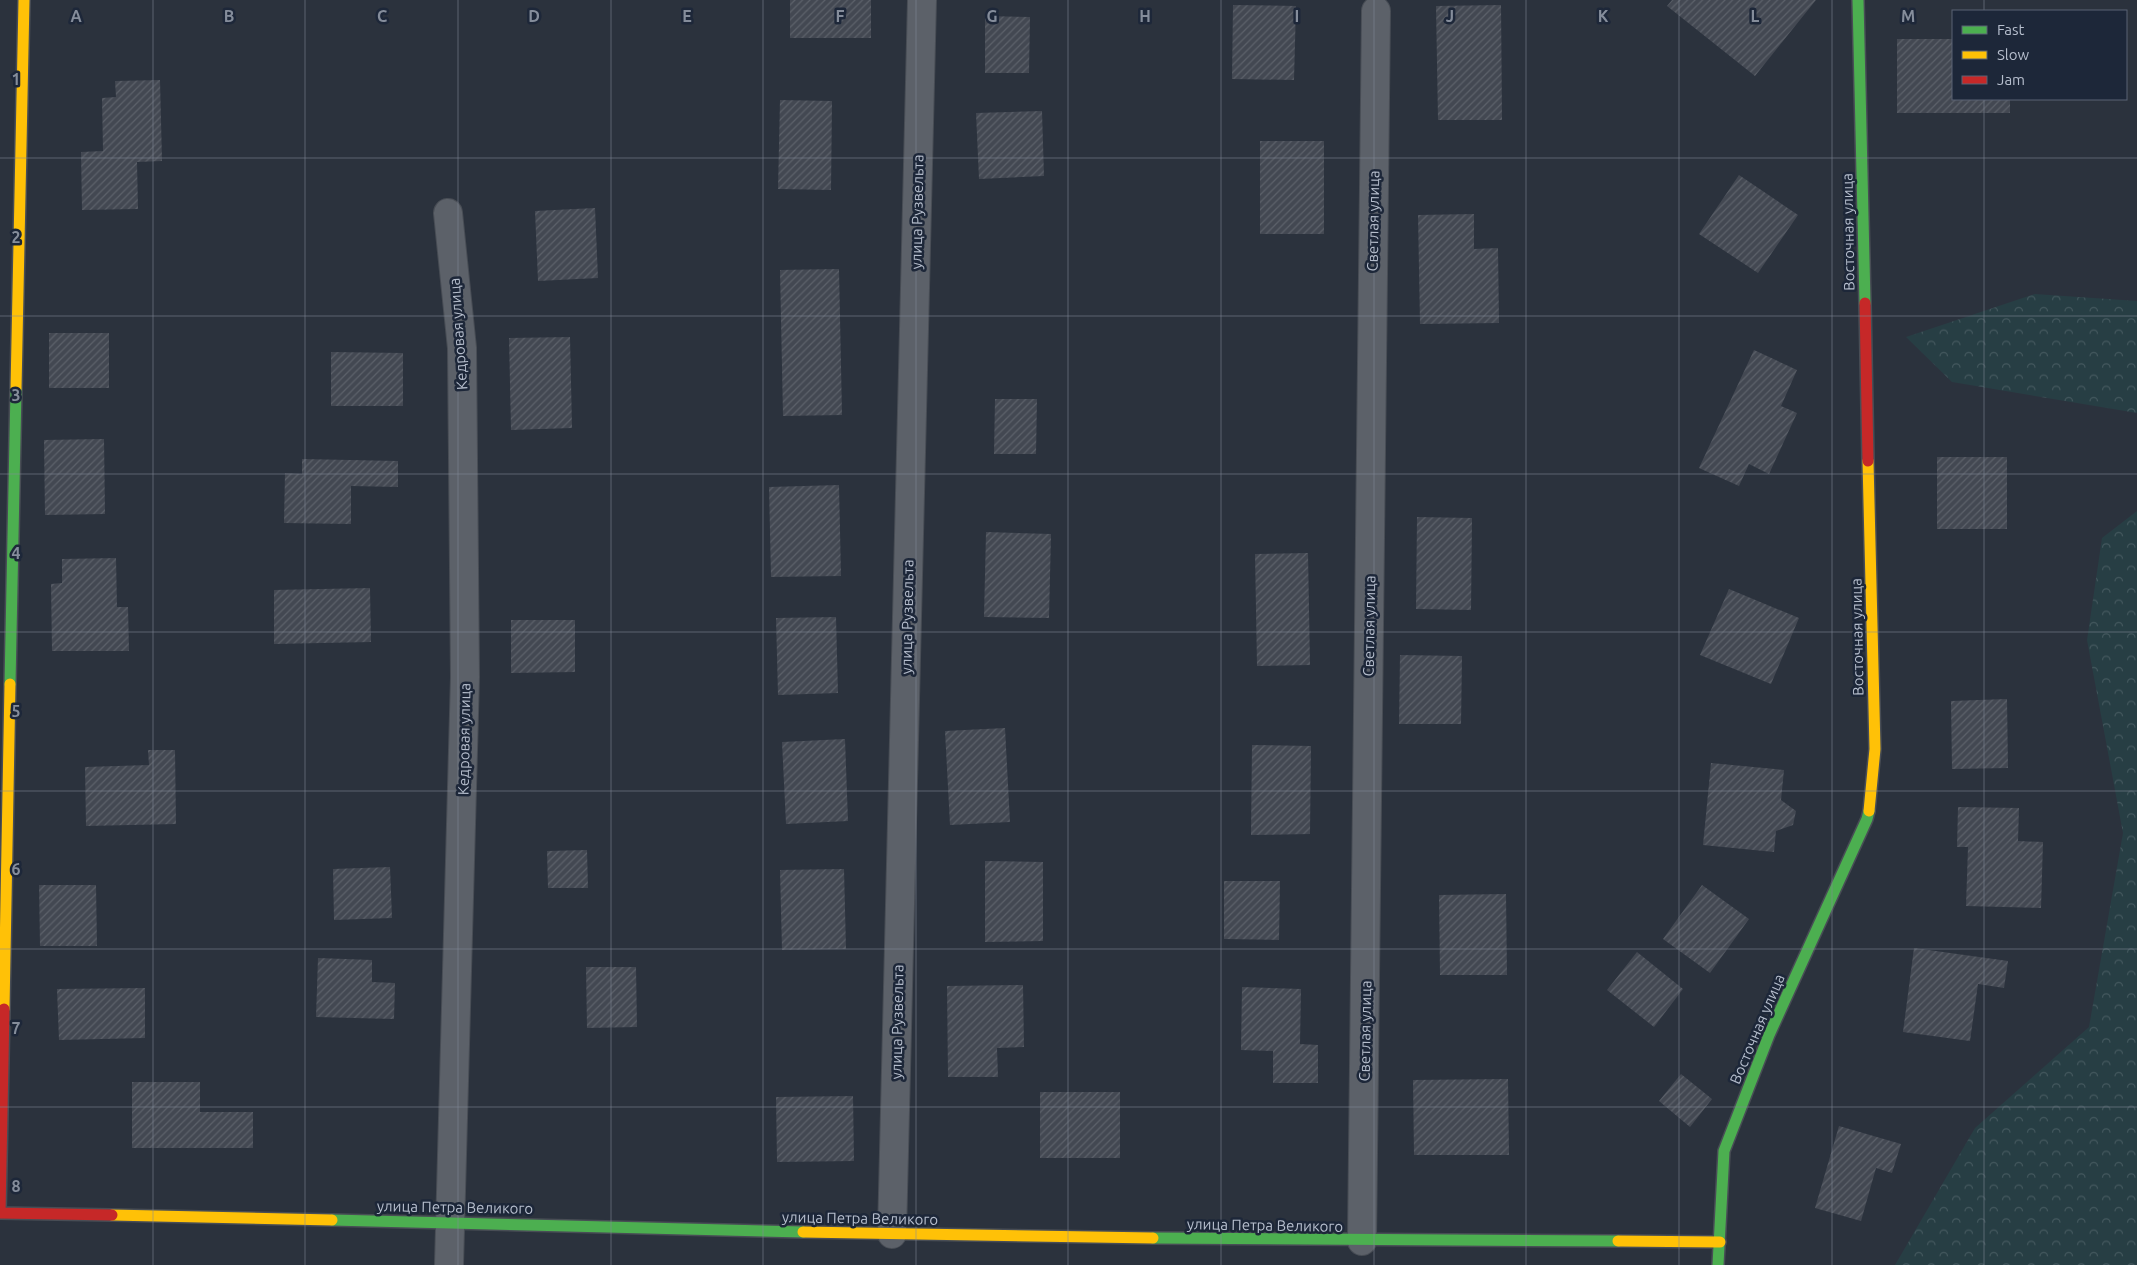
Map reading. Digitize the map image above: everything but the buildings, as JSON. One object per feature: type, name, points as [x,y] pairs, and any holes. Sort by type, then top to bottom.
[{"type":"street","points":[[0,1213],[24,0]]},
{"type":"street","name":"улица Рузвельта","points":[[892,1234],[922,0]]},
{"type":"street","name":"Восточная улица","points":[[1718,1265],[1724,1152],[1769,1035],[1867,819],[1872,794],[1875,749],[1858,0]]},
{"type":"street","name":"Светлая улица","points":[[1362,1241],[1376,11]]},
{"type":"street","name":"Кедровая улица","points":[[448,213],[462,348],[465,677],[452,1222],[449,1265]]},
{"type":"street","name":"улица Петра Великого","points":[[0,1213],[452,1222],[892,1234],[1362,1241],[1565,1242],[1640,1239],[1720,1242]]},
{"type":"green space","points":[[2035,294],[2137,301],[2137,413],[1952,382],[1906,337]]},
{"type":"green space","points":[[2137,511],[2137,1265],[1895,1265],[1975,1128],[2089,1027],[2123,833],[2087,640],[2102,538]]},
{"type":"traffic: fast","points":[[1858,0],[1865,303]]},
{"type":"traffic: fast","points":[[10,684],[16,389]]},
{"type":"traffic: fast","points":[[1718,1265],[1724,1151],[1769,1035],[1869,811]]},
{"type":"traffic: fast","points":[[332,1220],[803,1232]]},
{"type":"traffic: fast","points":[[1153,1238],[1618,1241]]},
{"type":"traffic: slow","points":[[16,389],[24,0]]},
{"type":"traffic: slow","points":[[1868,461],[1875,749],[1869,811]]},
{"type":"traffic: slow","points":[[4,1009],[10,684]]},
{"type":"traffic: slow","points":[[112,1215],[332,1220]]},
{"type":"traffic: slow","points":[[803,1232],[1153,1238]]},
{"type":"traffic: slow","points":[[1618,1241],[1720,1242]]},
{"type":"traffic: jam","points":[[1865,303],[1868,461]]},
{"type":"traffic: jam","points":[[4,1009],[0,1213],[112,1215]]}]
